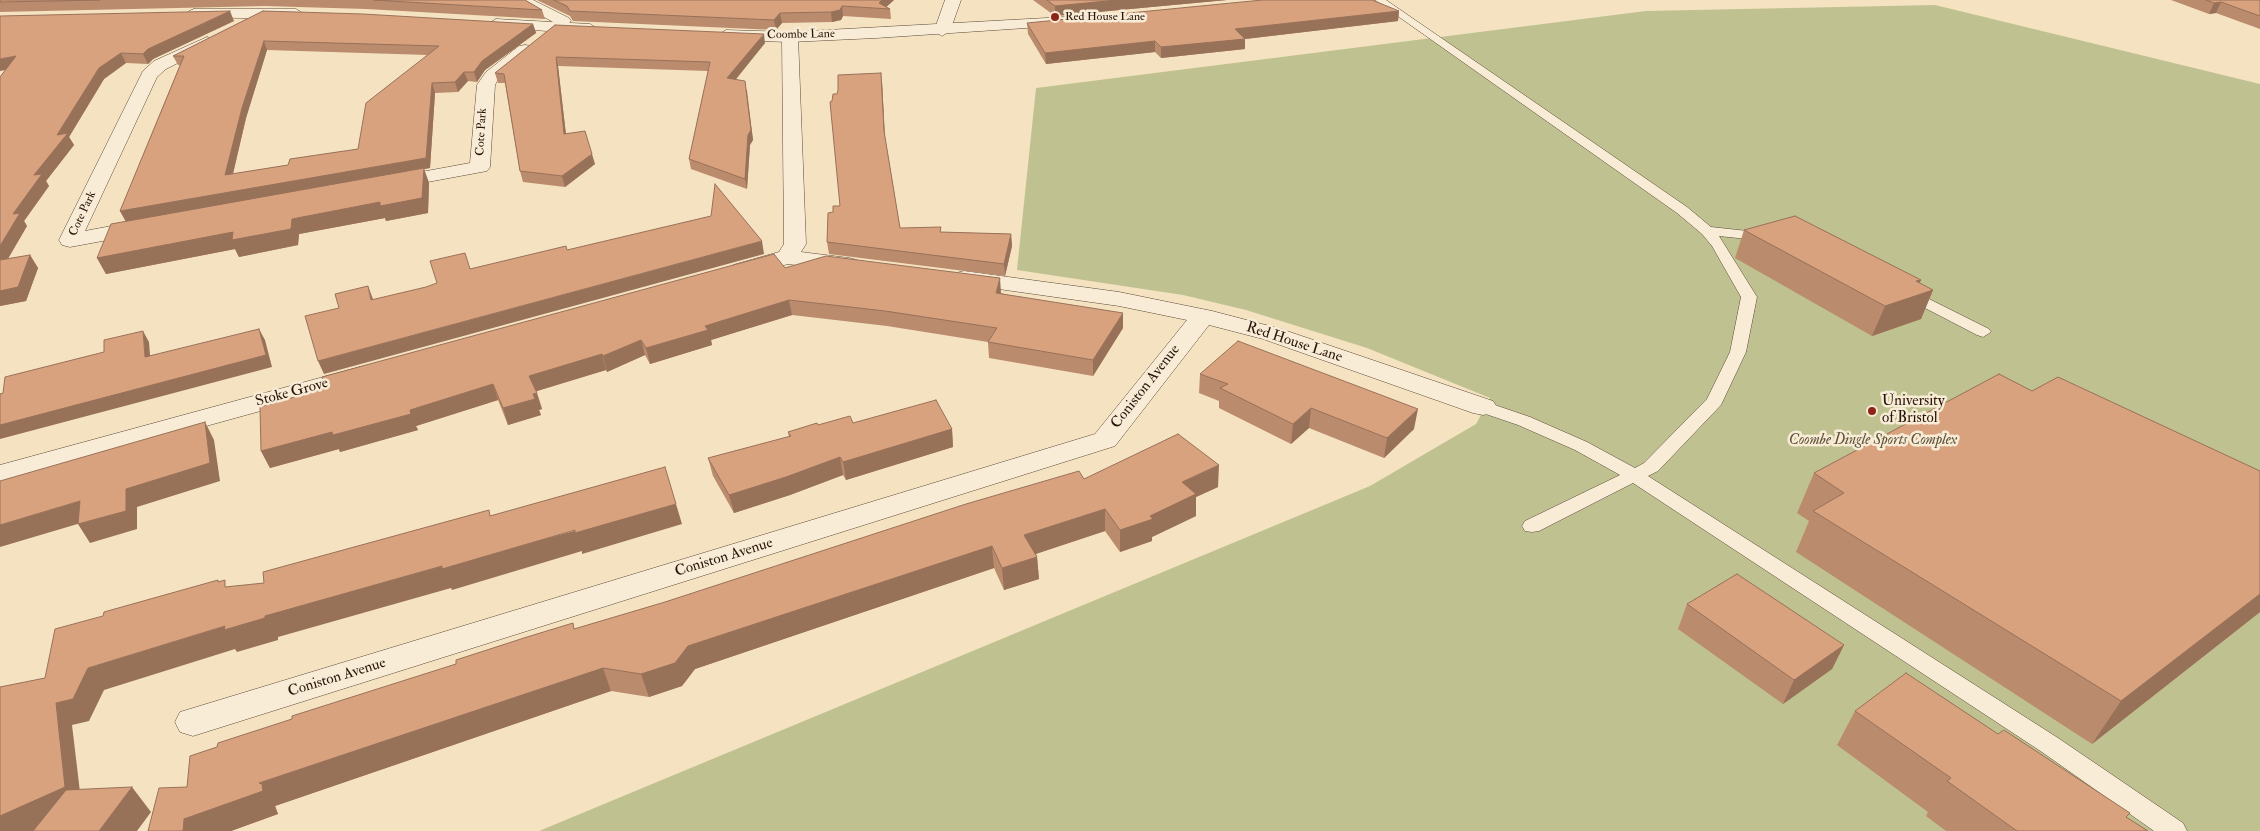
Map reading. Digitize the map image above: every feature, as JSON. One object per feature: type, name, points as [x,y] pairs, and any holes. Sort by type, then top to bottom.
[{"type":"street","points":[[521,0],[563,21],[556,27]]},
{"type":"street","points":[[942,30],[954,0]]},
{"type":"street","name":"Cote Park","points":[[158,224],[70,240],[149,75],[160,65],[266,13]]},
{"type":"street","points":[[180,14],[311,14]]},
{"type":"street","name":"Coombe Lane","points":[[709,34],[790,37],[942,30],[1080,20]]},
{"type":"street","points":[[485,23],[606,30]]},
{"type":"street","name":"Cote Park","points":[[373,186],[480,167],[486,85],[492,76],[556,27]]},
{"type":"street","points":[[787,258],[795,244],[790,37]]},
{"type":"street","points":[[720,276],[787,258],[873,268]]},
{"type":"street","name":"Red House Lane","points":[[940,275],[1119,299],[1203,316],[1272,334],[1483,407]]},
{"type":"street","name":"Coniston Avenue","points":[[193,722],[1104,440],[1203,316]]},
{"type":"street","name":"Stoke Grove","points":[[0,474],[382,368]]},
{"type":"lane","points":[[1380,0],[1647,184],[1707,231],[1718,244],[1748,297],[1738,352],[1715,401],[1651,467],[1532,526]]},
{"type":"lane","points":[[1707,231],[1785,238]]},
{"type":"lane","points":[[1897,288],[1982,332]]},
{"type":"lane","points":[[1483,407],[1524,420],[1580,446],[1634,476],[2041,739],[2174,831]]},
{"type":"green space","name":"Coombe Dingle Sports Complex","points":[[1935,5],[2260,84],[2260,831],[539,831],[1370,486],[1476,424],[1490,398],[1367,348],[1246,310],[1183,295],[1017,270],[1036,88],[1646,11]]},
{"type":"building","points":[[0,0],[100,0],[0,2]]},
{"type":"building","points":[[374,0],[525,0],[542,10]]},
{"type":"building","points":[[554,0],[882,0],[879,3],[890,9],[842,6],[840,10],[831,12],[780,13],[774,20],[570,11],[567,6]]},
{"type":"building","points":[[1047,0],[1117,0],[1055,6]]},
{"type":"building","points":[[1262,0],[1372,0],[1399,11],[1235,29],[1245,39],[1161,47],[1155,41],[1045,53],[1027,23]]},
{"type":"building","points":[[2206,0],[2260,0],[2260,16],[2221,2],[2214,3]]},
{"type":"building","points":[[230,11],[148,49],[143,54],[121,53],[99,68],[57,135],[68,133],[34,175],[42,174],[13,214],[20,213],[0,246],[0,77],[16,56],[0,59],[0,16]]},
{"type":"building","points":[[263,11],[363,14],[533,24],[482,61],[474,72],[464,72],[455,82],[432,83],[426,158],[120,211],[184,56],[173,56]],"holes":[[[264,41],[439,46],[366,103],[358,149],[290,159],[288,165],[225,175],[242,108]]]},
{"type":"building","points":[[555,25],[764,34],[727,78],[745,81],[751,130],[748,135],[745,179],[689,159],[710,62],[556,57],[564,134],[585,131],[592,154],[562,176],[520,171],[504,74],[495,73]]},
{"type":"building","points":[[881,73],[884,131],[900,228],[941,227],[940,232],[1011,234],[1004,264],[827,242],[828,213],[833,212],[833,206],[840,206],[830,102],[832,101],[833,94],[837,94],[838,75]]},
{"type":"building","points":[[424,168],[422,198],[380,206],[380,202],[292,219],[291,229],[232,240],[233,232],[97,258],[111,224]]},
{"type":"building","points":[[715,184],[762,241],[318,361],[305,316],[339,308],[335,294],[368,286],[371,300],[426,287],[437,283],[430,261],[465,253],[470,269],[566,246],[567,250],[711,216]]},
{"type":"building","points":[[1795,216],[1921,280],[1916,281],[1933,290],[1885,306],[1744,230]]},
{"type":"building","points":[[774,254],[785,268],[826,256],[1000,278],[996,293],[1123,313],[1093,360],[988,342],[997,328],[885,311],[789,300],[705,326],[708,330],[646,348],[641,340],[603,356],[602,354],[529,376],[537,393],[533,394],[535,399],[503,408],[493,384],[410,410],[411,414],[333,435],[332,432],[261,451],[260,407],[325,388],[322,377]]},
{"type":"building","points":[[30,255],[18,287],[0,291],[0,260]]},
{"type":"building","points":[[259,329],[266,355],[0,425],[0,394],[3,393],[5,377],[104,352],[104,340],[143,331],[145,357]]},
{"type":"building","points":[[1238,341],[1418,409],[1387,438],[1311,408],[1293,424],[1220,388],[1228,384],[1200,374]]},
{"type":"building","points":[[1999,374],[2032,391],[2058,377],[2260,471],[2260,594],[2121,701],[1813,511],[1844,493],[1814,473]]},
{"type":"building","points":[[936,400],[952,429],[843,462],[840,457],[729,495],[708,458],[791,436],[788,432],[817,423],[818,425],[850,416],[853,423]]},
{"type":"building","points":[[205,422],[210,463],[126,489],[126,511],[78,524],[80,501],[0,525],[0,481]]},
{"type":"building","points":[[1178,434],[1219,465],[1182,482],[1196,494],[1150,516],[1153,519],[1120,530],[1105,509],[1024,535],[1037,557],[1002,568],[992,546],[688,646],[675,663],[641,674],[603,668],[259,783],[262,784],[263,791],[184,819],[183,831],[148,831],[159,788],[187,787],[190,756],[217,747],[218,743],[292,719],[292,716],[456,664],[456,660],[527,637],[573,623],[574,629],[665,602],[966,504],[1079,471],[1084,479]]},
{"type":"building","points":[[665,467],[676,504],[575,533],[575,530],[442,569],[442,566],[265,616],[265,618],[224,630],[225,626],[88,668],[73,699],[56,703],[65,787],[0,816],[0,687],[45,678],[55,629],[103,616],[104,612],[218,580],[218,582],[225,580],[225,587],[264,583],[263,572],[489,510],[490,516]]},
{"type":"building","points":[[1737,574],[1844,645],[1794,680],[1687,604]]},
{"type":"building","points":[[1906,673],[1998,734],[2004,730],[2130,813],[2126,817],[2148,831],[2017,831],[1947,781],[1951,778],[1855,711]]},
{"type":"building","points":[[132,787],[99,831],[33,831],[66,790]]},
{"type":"place","name":"Red House Lane","points":[[1055,17]]},
{"type":"place","name":"University of Bristol","points":[[1872,411]]}]
